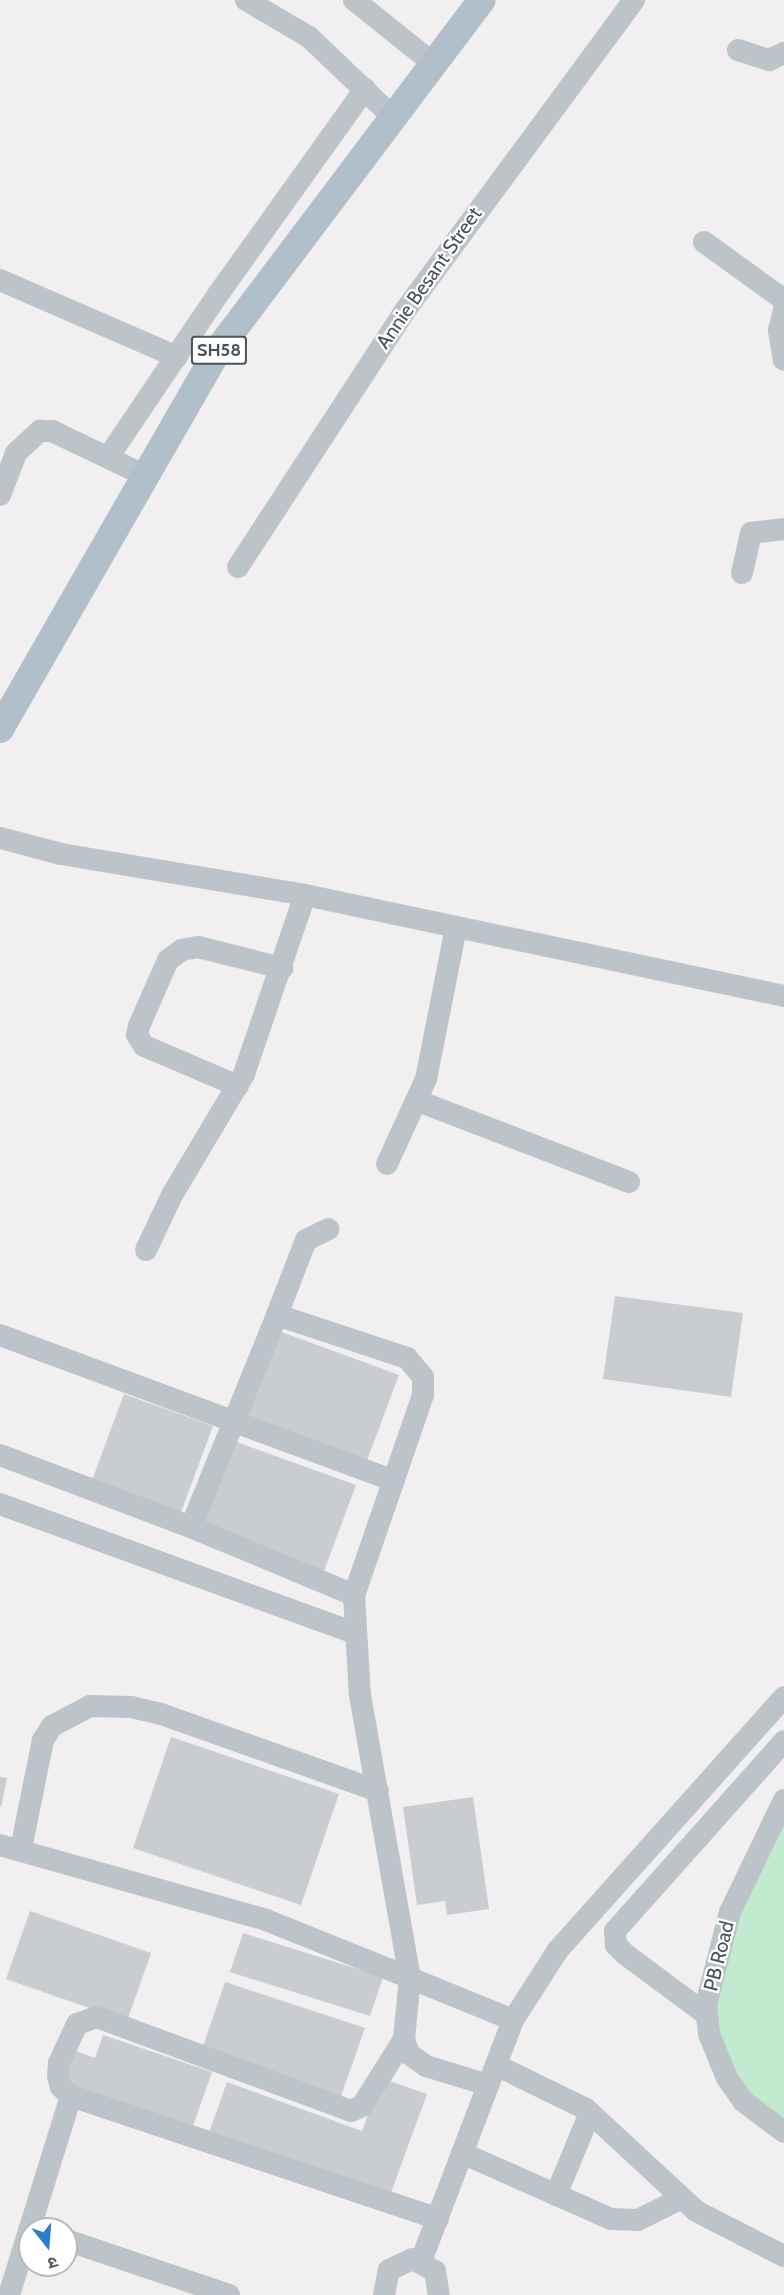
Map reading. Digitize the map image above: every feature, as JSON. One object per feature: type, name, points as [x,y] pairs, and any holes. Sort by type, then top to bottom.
[{"type":"main road","name":"SH58","points":[[0,729],[218,350],[482,0]]},
{"type":"street","points":[[246,0],[309,37],[394,118]]},
{"type":"street","points":[[354,0],[434,64]]},
{"type":"street","name":"Annie Besant Street","points":[[238,567],[398,321],[634,0]]},
{"type":"street","points":[[738,50],[769,60],[784,53]]},
{"type":"street","points":[[109,456],[365,89]]},
{"type":"street","points":[[704,242],[784,300]]},
{"type":"street","points":[[0,280],[177,357]]},
{"type":"street","points":[[784,310],[779,330],[784,360]]},
{"type":"street","points":[[0,495],[7,457],[23,442],[40,431],[52,431],[109,456],[146,476]]},
{"type":"street","points":[[742,573],[751,533],[784,529]]},
{"type":"street","points":[[0,838],[61,854],[305,895],[784,996]]},
{"type":"street","points":[[146,1251],[180,1179],[238,1086],[282,968],[305,895]]},
{"type":"street","points":[[387,1164],[418,1101],[456,927]]},
{"type":"street","points":[[238,1086],[144,1046],[137,1035],[139,1026],[168,960],[182,950],[198,947],[282,968]]},
{"type":"street","points":[[418,1101],[629,1182]]},
{"type":"street","points":[[191,1527],[306,1240],[329,1229]]},
{"type":"street","points":[[277,1315],[407,1358],[419,1368],[423,1395],[354,1594],[354,1633],[410,1978],[404,2039],[362,2106],[343,2111],[89,2017],[77,2024],[59,2062],[58,2082],[71,2096],[438,2219]]},
{"type":"street","points":[[0,1335],[233,1418],[394,1481]]},
{"type":"street","points":[[0,1455],[191,1527],[354,1594]]},
{"type":"street","points":[[0,1504],[354,1633]]},
{"type":"street","points":[[422,2260],[513,2020],[558,1950],[784,1697]]},
{"type":"street","points":[[378,1791],[161,1714],[131,1707],[90,1706],[52,1726],[44,1740],[11,1847],[266,1920],[513,2020]]},
{"type":"street","points":[[707,2015],[625,1954],[616,1945],[615,1931],[784,1741]]},
{"type":"street","name":"PB Road","points":[[784,1800],[730,1912],[711,1975],[707,2015],[715,2054],[727,2078],[743,2101],[784,2132]]},
{"type":"street","points":[[404,2039],[415,2060],[492,2075],[566,2096],[590,2113],[682,2198],[714,2223],[784,2256]]},
{"type":"street","points":[[35,2217],[71,2096]]},
{"type":"street","points":[[556,2194],[590,2113]]},
{"type":"street","points":[[462,2153],[625,2222],[651,2215],[682,2198]]},
{"type":"street","points":[[78,2244],[229,2295]]},
{"type":"street","points":[[384,2295],[385,2277],[396,2264],[422,2260],[435,2271],[439,2295]]},
{"type":"street","points":[[9,2295],[18,2269]]},
{"type":"green space","points":[[784,1788],[784,2137],[765,2128],[699,2018],[770,1811]]},
{"type":"building","points":[[615,1296],[743,1313],[731,1397],[603,1379]]},
{"type":"building","points":[[279,1331],[399,1375],[366,1463],[246,1418]]},
{"type":"building","points":[[124,1394],[213,1426],[180,1515],[91,1483]]},
{"type":"building","points":[[234,1441],[356,1485],[324,1571],[202,1527]]},
{"type":"building","points":[[171,1737],[339,1794],[301,1905],[133,1848]]},
{"type":"building","points":[[0,1777],[7,1778],[1,1807],[0,1807]]},
{"type":"building","points":[[473,1797],[489,1909],[447,1915],[445,1901],[417,1905],[403,1807]]},
{"type":"building","points":[[30,1911],[151,1953],[127,2021],[6,1979]]},
{"type":"building","points":[[243,1933],[383,1977],[370,2016],[230,1972]]},
{"type":"building","points":[[225,1982],[365,2028],[340,2099],[201,2052]]},
{"type":"building","points":[[103,2035],[212,2072],[192,2129],[61,2085],[73,2050],[95,2058]]},
{"type":"building","points":[[381,2078],[427,2094],[389,2198],[209,2133],[227,2082],[362,2131]]}]
